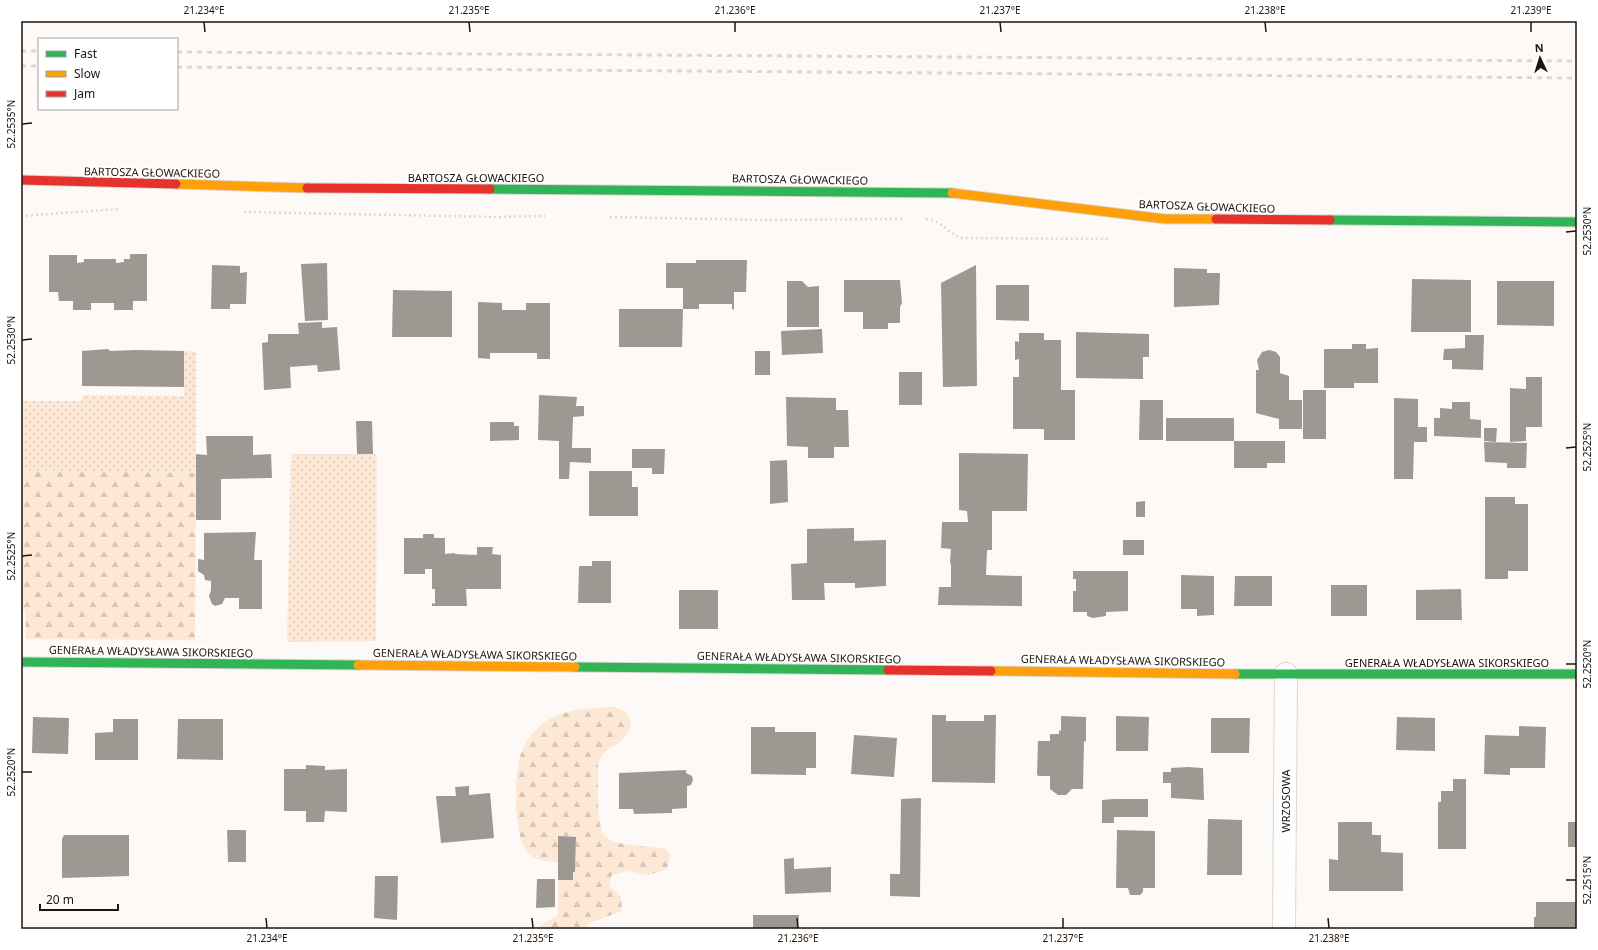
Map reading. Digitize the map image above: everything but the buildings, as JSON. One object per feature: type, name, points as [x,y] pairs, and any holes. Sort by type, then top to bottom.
[{"type":"street","name":"BARTOSZA GŁOWACKIEGO","points":[[21,180],[309,188],[955,192],[1012,199],[1106,214],[1165,219],[1577,222]]},
{"type":"street","name":"GENERAŁA WŁADYSŁAWA SIKORSKIEGO","points":[[21,662],[1286,674],[1577,674]]},
{"type":"street","name":"WRZOSOWA","points":[[1284,929],[1286,674]]},
{"type":"path","points":[[21,216],[119,209]]},
{"type":"path","points":[[244,212],[496,217],[546,216]]},
{"type":"path","points":[[602,216],[762,220],[909,219]]},
{"type":"path","points":[[924,219],[938,220],[955,236],[962,238],[1114,239]]},
{"type":"green space","points":[[184,351],[196,352],[196,473],[21,470],[21,401],[82,401],[83,395],[184,396]]},
{"type":"green space","points":[[291,454],[377,454],[376,641],[287,642]]},
{"type":"green space","points":[[21,470],[196,473],[195,640],[26,639],[25,611],[21,611]]},
{"type":"green space","points":[[613,707],[627,714],[630,726],[629,732],[625,737],[618,744],[607,750],[598,763],[598,803],[600,824],[603,833],[607,838],[619,843],[635,846],[664,848],[670,854],[667,869],[649,875],[628,871],[612,875],[609,885],[621,897],[622,911],[590,923],[585,929],[535,929],[558,915],[558,880],[573,880],[573,872],[575,872],[576,837],[558,836],[558,862],[539,859],[529,854],[520,835],[516,807],[518,765],[520,756],[531,736],[548,720],[575,710]]},
{"type":"railway","points":[[21,51],[38,51]]},
{"type":"railway","points":[[178,52],[1577,61]]},
{"type":"railway","points":[[21,66],[38,66]]},
{"type":"railway","points":[[178,67],[1577,78]]},
{"type":"traffic: fast","points":[[490,189],[952,193]]},
{"type":"traffic: fast","points":[[1330,220],[1577,222]]},
{"type":"traffic: fast","points":[[21,662],[358,665]]},
{"type":"traffic: fast","points":[[575,667],[888,670]]},
{"type":"traffic: fast","points":[[1235,674],[1577,674]]},
{"type":"traffic: slow","points":[[176,184],[307,188]]},
{"type":"traffic: slow","points":[[952,193],[1165,219],[1216,219]]},
{"type":"traffic: slow","points":[[358,665],[575,667]]},
{"type":"traffic: slow","points":[[991,671],[1235,674]]},
{"type":"traffic: jam","points":[[21,180],[176,184]]},
{"type":"traffic: jam","points":[[307,188],[490,189]]},
{"type":"traffic: jam","points":[[1216,219],[1330,220]]},
{"type":"traffic: jam","points":[[888,670],[991,671]]}]
